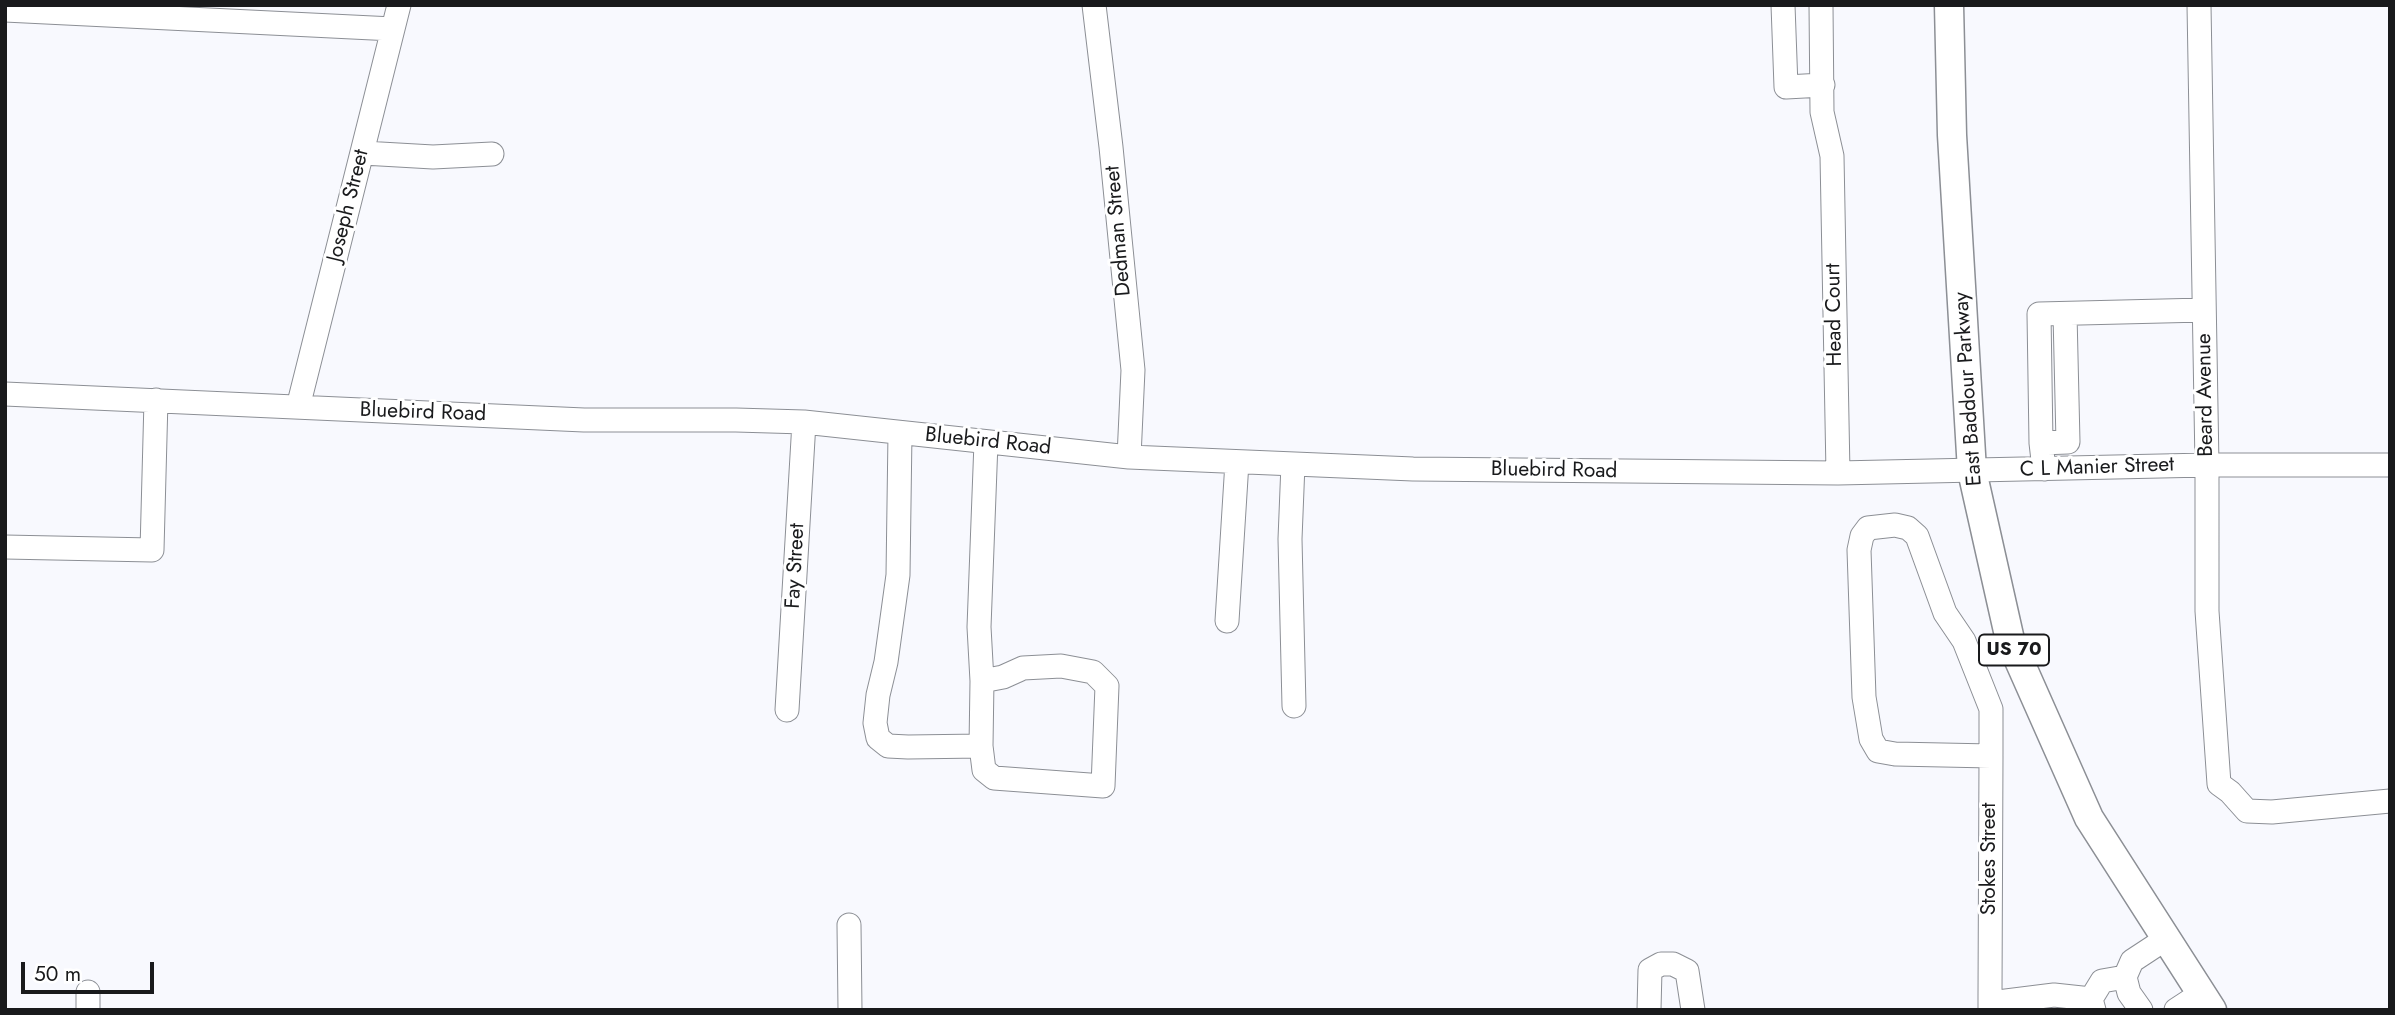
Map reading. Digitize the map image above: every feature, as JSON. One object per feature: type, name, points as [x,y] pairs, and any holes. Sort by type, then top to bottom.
[{"type":"main road","name":"East Baddour Parkway","points":[[1949,5],[1952,135],[1972,471],[2010,640],[2089,818],[2207,1002]]},
{"type":"street","name":"Joseph Street","points":[[298,407],[398,5]]},
{"type":"street","name":"Dedman Street","points":[[1094,5],[1133,370],[1129,457]]},
{"type":"street","points":[[1783,5],[1786,87],[1823,85]]},
{"type":"street","name":"Head Court","points":[[1821,5],[1823,121],[1832,156],[1838,473]]},
{"type":"street","name":"Beard Avenue","points":[[2199,5],[2207,611],[2219,784],[2247,811],[2272,812],[2390,801]]},
{"type":"street","points":[[5,10],[393,29]]},
{"type":"street","points":[[363,153],[433,157],[492,154]]},
{"type":"street","points":[[2044,470],[2040,443],[2039,314],[2204,310]]},
{"type":"street","name":"Bluebird Road","points":[[5,394],[583,420],[804,422],[1129,457],[1413,469],[1838,473],[1972,471]]},
{"type":"street","points":[[5,547],[152,550],[156,400]]},
{"type":"street","name":"Fay Street","points":[[787,710],[804,422]]},
{"type":"street","points":[[900,433],[898,575],[886,662],[878,695],[875,723],[878,738],[888,746],[981,746]]},
{"type":"street","points":[[982,681],[1003,677],[1023,668],[1061,666],[1093,672],[1107,686],[1103,786],[993,778],[984,770],[981,746],[979,627],[986,442]]},
{"type":"street","points":[[1227,621],[1237,462]]},
{"type":"street","points":[[1293,464],[1290,539],[1294,706]]},
{"type":"street","name":"C L Manier Street","points":[[1972,471],[2207,465],[2390,465]]},
{"type":"street","name":"Stokes Street","points":[[1990,1006],[1991,755],[1991,709],[1964,641],[1945,613],[1917,536],[1908,528],[1895,525],[1868,528],[1862,536],[1859,550],[1864,697],[1871,739],[1878,751],[1895,754],[1991,755]]},
{"type":"street","points":[[849,925],[850,1010]]},
{"type":"street","points":[[2141,1010],[2129,993],[2125,977],[2132,961],[2167,938]]},
{"type":"street","points":[[1649,1010],[1650,970],[1661,964],[1673,964],[1687,971],[1693,1010]]},
{"type":"street","points":[[1990,1006],[2054,995],[2093,1004],[2102,981],[2125,977]]},
{"type":"street","points":[[2176,1010],[2207,1002]]}]
